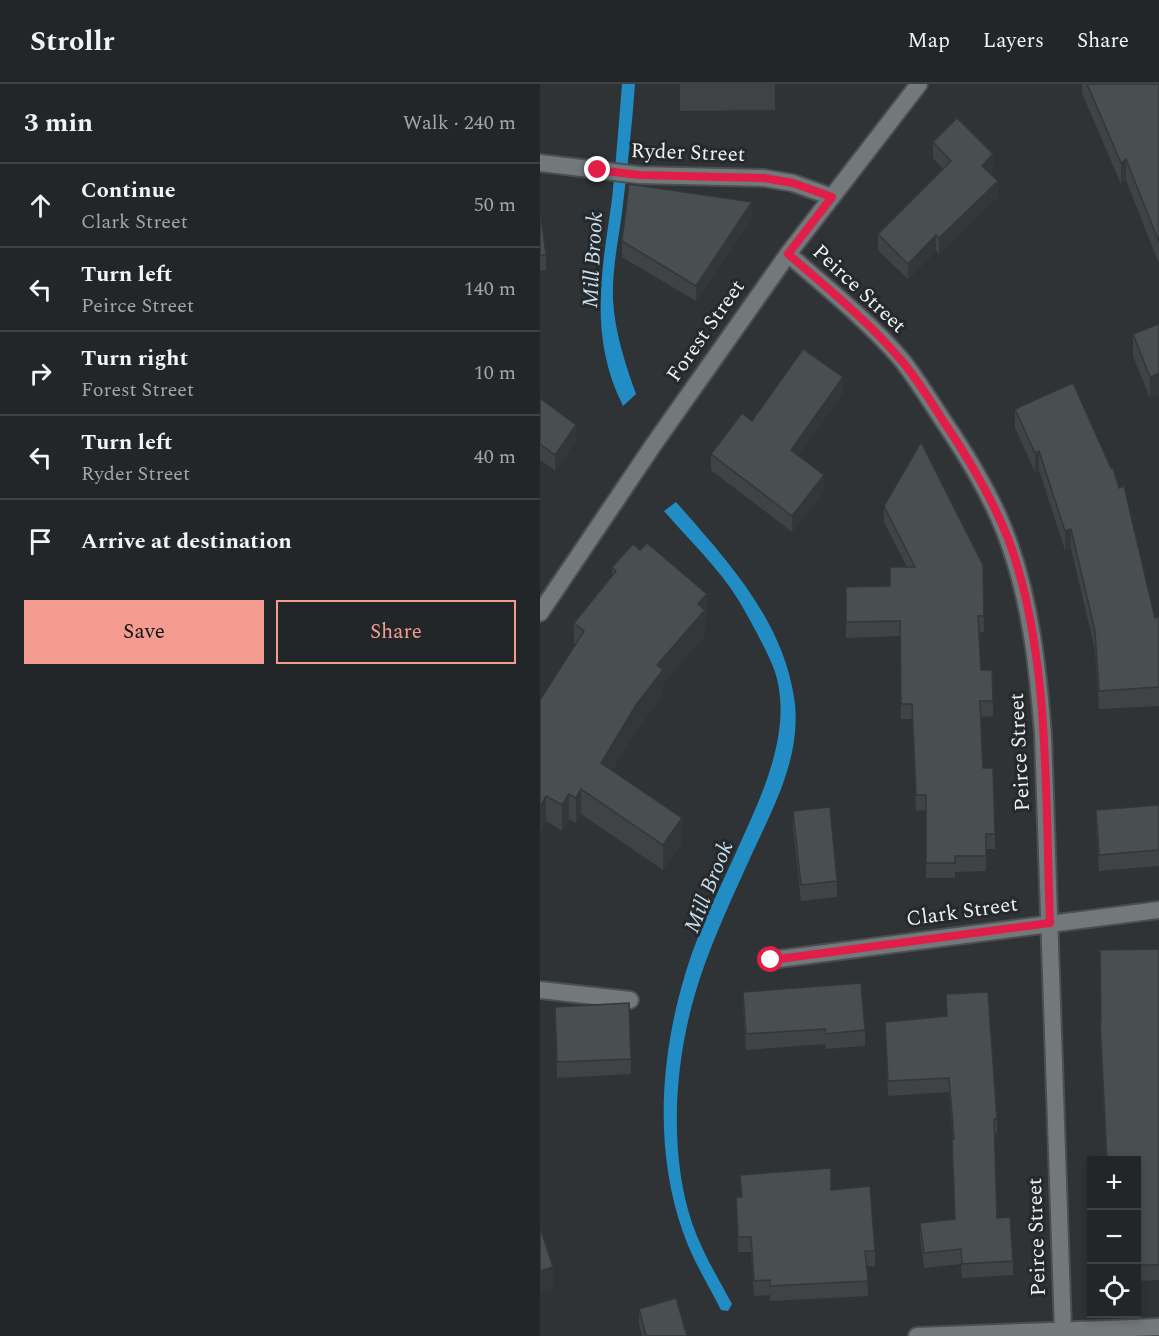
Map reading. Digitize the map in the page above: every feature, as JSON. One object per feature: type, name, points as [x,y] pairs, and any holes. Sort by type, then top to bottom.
[{"type":"street","name":"Forest Street","points":[[540,613],[654,444],[788,254],[920,84]]},
{"type":"street","name":"Ryder Street","points":[[540,164],[639,175],[764,178],[793,183],[832,197]]},
{"type":"street","name":"Peirce Street","points":[[788,254],[873,330],[916,379],[959,444],[998,516],[1023,590],[1039,681],[1043,735],[1063,1331]]},
{"type":"street","name":"Clark Street","points":[[771,960],[1159,910]]},
{"type":"street","points":[[540,990],[630,1000]]},
{"type":"street","points":[[917,1336],[1159,1327]]},
{"type":"water","points":[[622,84],[635,84],[626,181],[614,267],[613,300],[618,336],[636,394],[623,406],[612,380],[605,354],[601,303]]},
{"type":"water","points":[[676,502],[732,568],[765,616],[788,669],[796,718],[785,779],[724,916],[700,978],[691,1007],[680,1068],[677,1132],[684,1194],[700,1244],[732,1304],[728,1311],[721,1310],[683,1232],[673,1198],[667,1164],[664,1094],[673,1024],[691,956],[764,787],[777,744],[780,701],[772,664],[739,601],[713,566],[664,511]]},
{"type":"building","points":[[1087,84],[1159,84],[1159,242],[1126,159],[1121,163]]},
{"type":"building","points":[[957,118],[993,154],[982,166],[998,181],[939,238],[936,235],[908,264],[878,234],[951,161],[933,142]]},
{"type":"building","points":[[629,184],[752,202],[696,286],[622,241]]},
{"type":"building","points":[[541,217],[546,255],[540,255]]},
{"type":"building","points":[[1159,324],[1159,373],[1150,377],[1133,334]]},
{"type":"building","points":[[803,349],[843,377],[791,450],[824,475],[792,516],[711,454],[742,413],[752,421]]},
{"type":"building","points":[[1073,383],[1111,468],[1113,468],[1119,488],[1124,486],[1155,618],[1159,617],[1159,687],[1099,691],[1095,631],[1071,529],[1065,531],[1039,451],[1035,453],[1015,409]]},
{"type":"building","points":[[540,398],[576,425],[555,455],[540,444]]},
{"type":"building","points":[[921,442],[983,565],[984,616],[978,616],[981,670],[992,670],[993,701],[980,701],[983,768],[993,768],[995,834],[986,834],[986,856],[955,856],[955,863],[926,863],[926,795],[916,795],[912,704],[901,704],[900,621],[846,622],[846,587],[890,586],[890,567],[915,567],[884,506]]},
{"type":"building","points":[[647,543],[707,594],[698,604],[705,610],[657,665],[663,670],[636,705],[601,763],[682,818],[663,845],[581,789],[576,798],[569,794],[562,805],[546,796],[540,807],[540,700],[584,631],[574,623],[616,571],[612,567],[633,544],[640,550]]},
{"type":"building","points":[[1159,805],[1159,850],[1099,855],[1096,810]]},
{"type":"building","points":[[830,807],[837,881],[801,885],[793,811]]},
{"type":"building","points":[[1159,949],[1159,1265],[1141,1265],[1141,1156],[1107,1156],[1100,1022],[1100,950]]},
{"type":"building","points":[[861,983],[865,1030],[826,1034],[825,1029],[746,1034],[743,992]]},
{"type":"building","points":[[988,992],[997,1119],[994,1119],[997,1218],[1010,1217],[1013,1261],[962,1264],[961,1249],[924,1253],[920,1223],[955,1219],[952,1139],[954,1139],[949,1078],[888,1081],[885,1022],[947,1016],[946,994]]},
{"type":"building","points":[[629,1003],[631,1059],[557,1062],[555,1007]]},
{"type":"building","points":[[831,1168],[831,1190],[870,1186],[875,1251],[865,1251],[868,1281],[770,1286],[770,1280],[754,1281],[751,1237],[738,1237],[736,1197],[742,1197],[740,1175]]},
{"type":"building","points":[[540,1227],[553,1267],[540,1271]]},
{"type":"building","points":[[676,1298],[687,1336],[646,1336],[639,1309]]},
{"type":"route","points":[[598,170],[639,175],[764,178],[793,183],[832,197],[788,254],[873,330],[916,379],[959,444],[998,516],[1023,590],[1039,681],[1050,923],[771,960]]},
{"type":"water label","name":"Mill Brook","points":[[593,260]]},
{"type":"water label","name":"Mill Brook","points":[[709,887]]}]
